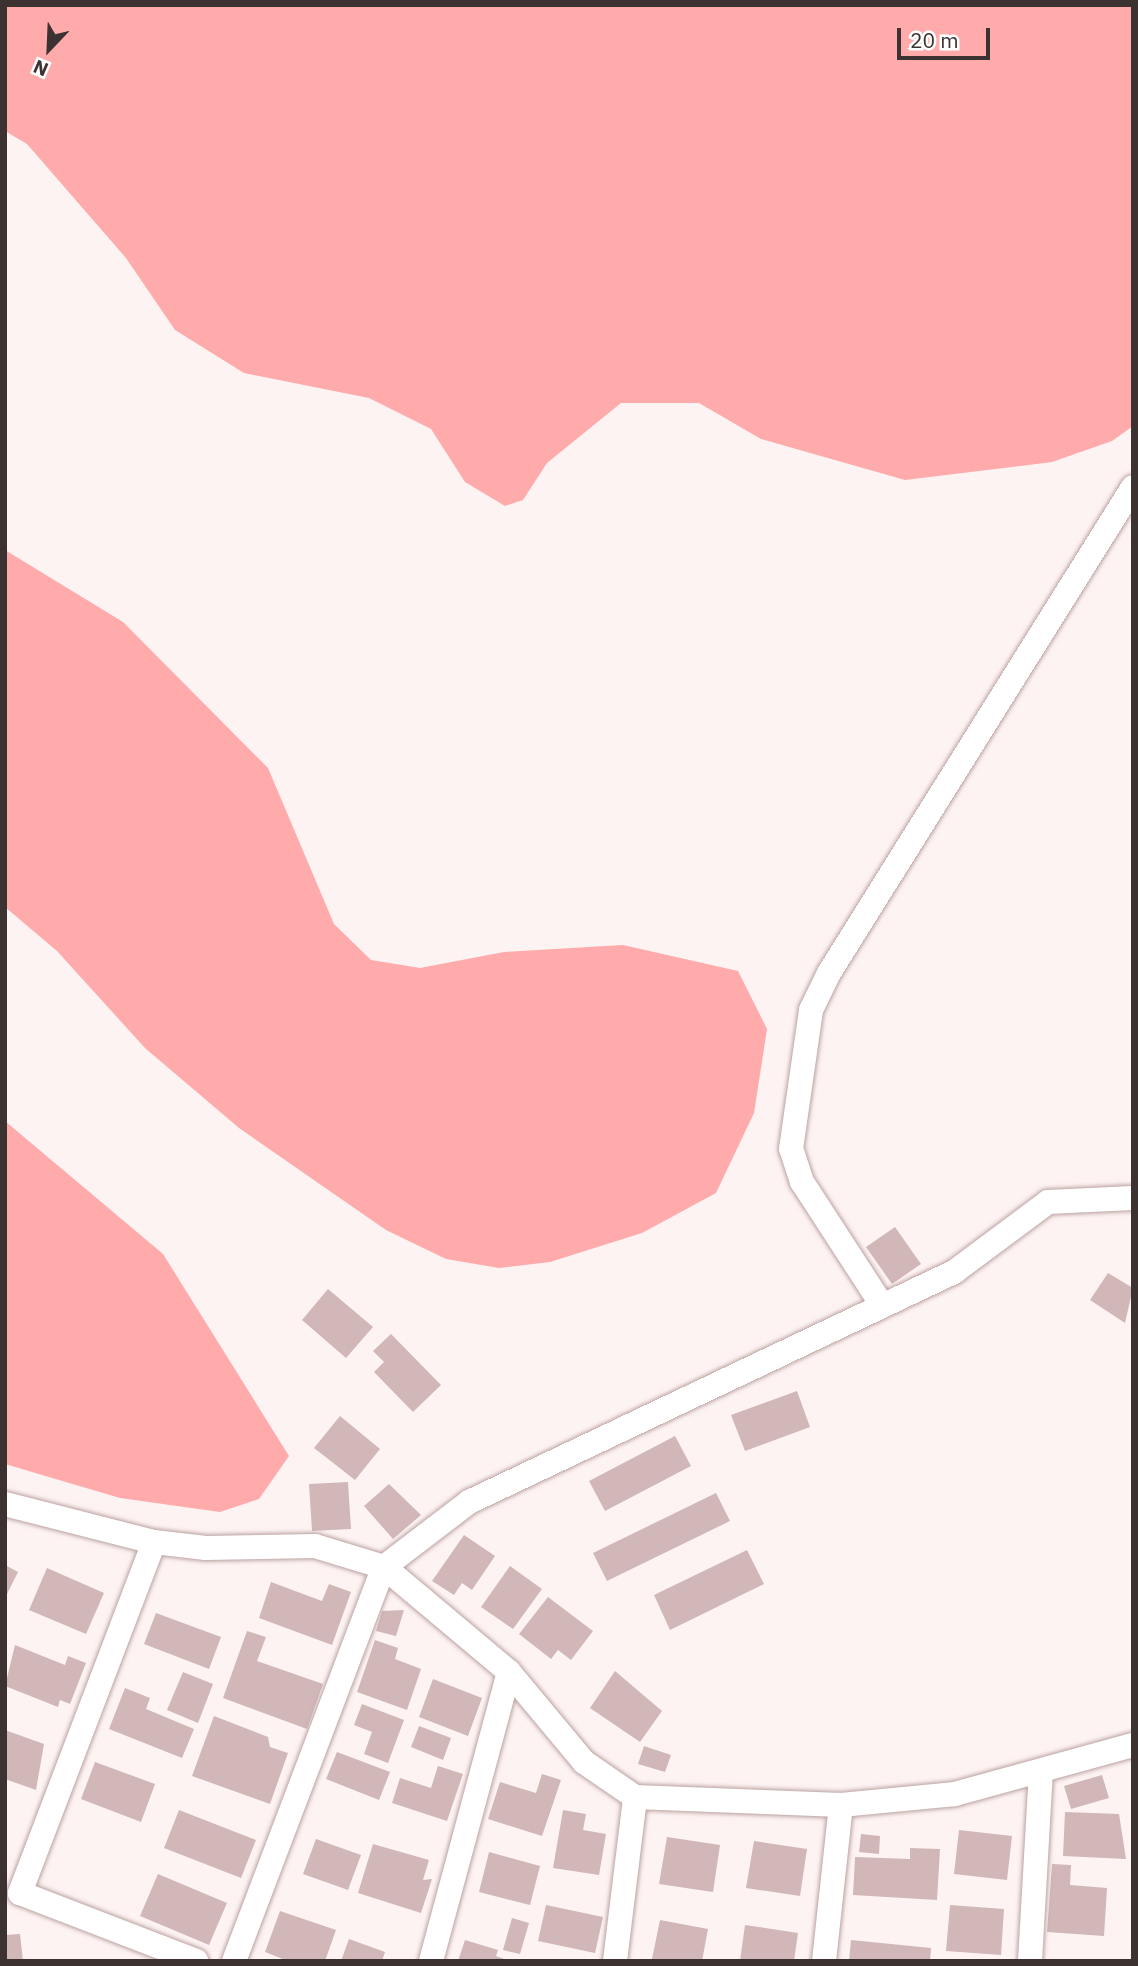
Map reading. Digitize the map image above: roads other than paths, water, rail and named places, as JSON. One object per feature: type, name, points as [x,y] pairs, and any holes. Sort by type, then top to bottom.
[{"type":"street","points":[[882,1305],[802,1182],[791,1149],[811,1010],[828,973],[1133,487]]},
{"type":"street","points":[[234,1961],[384,1567],[469,1502],[954,1272],[1048,1202],[1133,1198]]},
{"type":"street","points":[[5,1504],[154,1542],[206,1548],[315,1546],[384,1567],[509,1672],[584,1762],[635,1797],[841,1805],[955,1794],[1133,1745]]},
{"type":"street","points":[[154,1542],[20,1893],[196,1961]]},
{"type":"street","points":[[431,1961],[509,1672]]},
{"type":"street","points":[[1030,1961],[1041,1772]]},
{"type":"street","points":[[615,1961],[635,1797]]},
{"type":"street","points":[[824,1961],[841,1805]]}]
